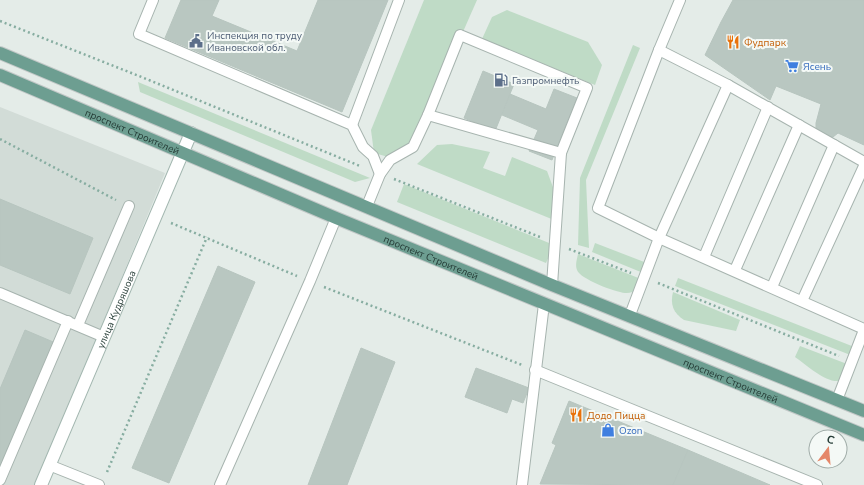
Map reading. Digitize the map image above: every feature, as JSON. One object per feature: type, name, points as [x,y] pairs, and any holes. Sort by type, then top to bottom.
[{"type":"main road","name":"проспект Строителей","points":[[0,53],[368,206],[552,285],[630,315],[864,411]]},
{"type":"main road","name":"проспект Строителей","points":[[0,75],[336,218],[864,435]]},
{"type":"street","name":"улица Кудряшова","points":[[41,485],[191,133]]},
{"type":"lane","points":[[153,0],[139,34],[352,125],[364,147],[373,156],[380,174]]},
{"type":"lane","points":[[352,125],[399,0]]},
{"type":"lane","points":[[680,0],[598,208],[660,238],[735,270],[864,329],[837,400]]},
{"type":"lane","points":[[368,206],[380,174],[390,160],[413,147],[428,115],[460,35],[587,88],[562,153],[552,285]]},
{"type":"lane","points":[[659,50],[728,85],[864,162]]},
{"type":"lane","points":[[630,315],[660,238],[728,85]]},
{"type":"lane","points":[[704,258],[768,107]]},
{"type":"lane","points":[[428,115],[562,153]]},
{"type":"lane","points":[[735,270],[798,125]]},
{"type":"lane","points":[[772,288],[834,145]]},
{"type":"lane","points":[[802,301],[864,166]]},
{"type":"lane","points":[[78,325],[129,206]]},
{"type":"lane","points":[[220,485],[310,281],[336,218]]},
{"type":"lane","points":[[0,293],[104,337]]},
{"type":"lane","points":[[522,485],[544,304]]},
{"type":"lane","points":[[0,480],[68,321]]},
{"type":"lane","points":[[535,370],[817,485]]},
{"type":"lane","points":[[49,465],[102,481]]},
{"type":"path","points":[[0,21],[380,174],[853,361]]},
{"type":"path","points":[[0,139],[129,206]]},
{"type":"path","points":[[156,217],[310,281],[535,370]]},
{"type":"path","points":[[102,481],[207,237]]},
{"type":"shaded area","points":[[0,107],[165,173],[36,485],[0,485]]},
{"type":"green space","points":[[424,0],[477,0],[414,143],[392,158],[374,153],[371,130]]},
{"type":"green space","points":[[507,10],[588,42],[602,65],[595,85],[482,39],[492,17]]},
{"type":"green space","points":[[633,45],[640,48],[586,180],[589,248],[578,245],[580,178]]},
{"type":"green space","points":[[138,82],[370,178],[355,182],[140,92]]},
{"type":"green space","points":[[452,144],[490,152],[483,168],[505,176],[512,157],[547,171],[554,190],[554,220],[417,164],[437,145]]},
{"type":"green space","points":[[404,184],[554,245],[546,263],[397,202]]},
{"type":"green space","points":[[595,243],[652,265],[648,275],[592,252]]},
{"type":"green space","points":[[578,254],[646,281],[637,290],[628,293],[606,288],[580,274],[576,266]]},
{"type":"green space","points":[[678,278],[862,350],[858,358],[675,286]]},
{"type":"green space","points":[[673,292],[740,320],[736,331],[684,320],[673,308]]},
{"type":"green space","points":[[800,346],[855,367],[849,376],[842,380],[834,381],[826,378],[795,357]]},
{"type":"building","points":[[181,0],[219,0],[212,16],[297,51],[318,0],[388,0],[342,112],[165,38]]},
{"type":"building","name":"Ясень","points":[[733,0],[864,0],[864,145],[838,133],[833,137],[826,138],[816,130],[816,123],[821,104],[776,86],[770,100],[705,55]]},
{"type":"building","points":[[483,71],[514,84],[495,131],[464,118]]},
{"type":"building","points":[[554,89],[577,98],[552,160],[529,151],[538,130],[502,115],[510,94],[546,109]]},
{"type":"building","points":[[0,199],[93,238],[70,294],[0,265]]},
{"type":"building","points":[[218,266],[255,282],[169,483],[132,468]]},
{"type":"building","points":[[25,330],[58,344],[0,481],[0,389]]},
{"type":"building","points":[[361,348],[395,362],[347,485],[308,485]]},
{"type":"building","points":[[476,368],[529,388],[523,403],[512,399],[507,413],[465,397]]},
{"type":"building","points":[[569,401],[688,450],[673,485],[540,484],[556,445],[552,443]]},
{"type":"building","points":[[688,450],[770,485],[673,485]]},
{"type":"place","name":"Инспекция по труду Ивановской обл.","points":[[196,41]]},
{"type":"place","name":"Фудпарк","points":[[733,42]]},
{"type":"place","name":"Ясень","points":[[792,66]]},
{"type":"place","name":"Газпромнефть","points":[[501,80]]},
{"type":"place","name":"Додо Пицца","points":[[576,415]]},
{"type":"place","name":"Ozon","points":[[608,430]]}]
